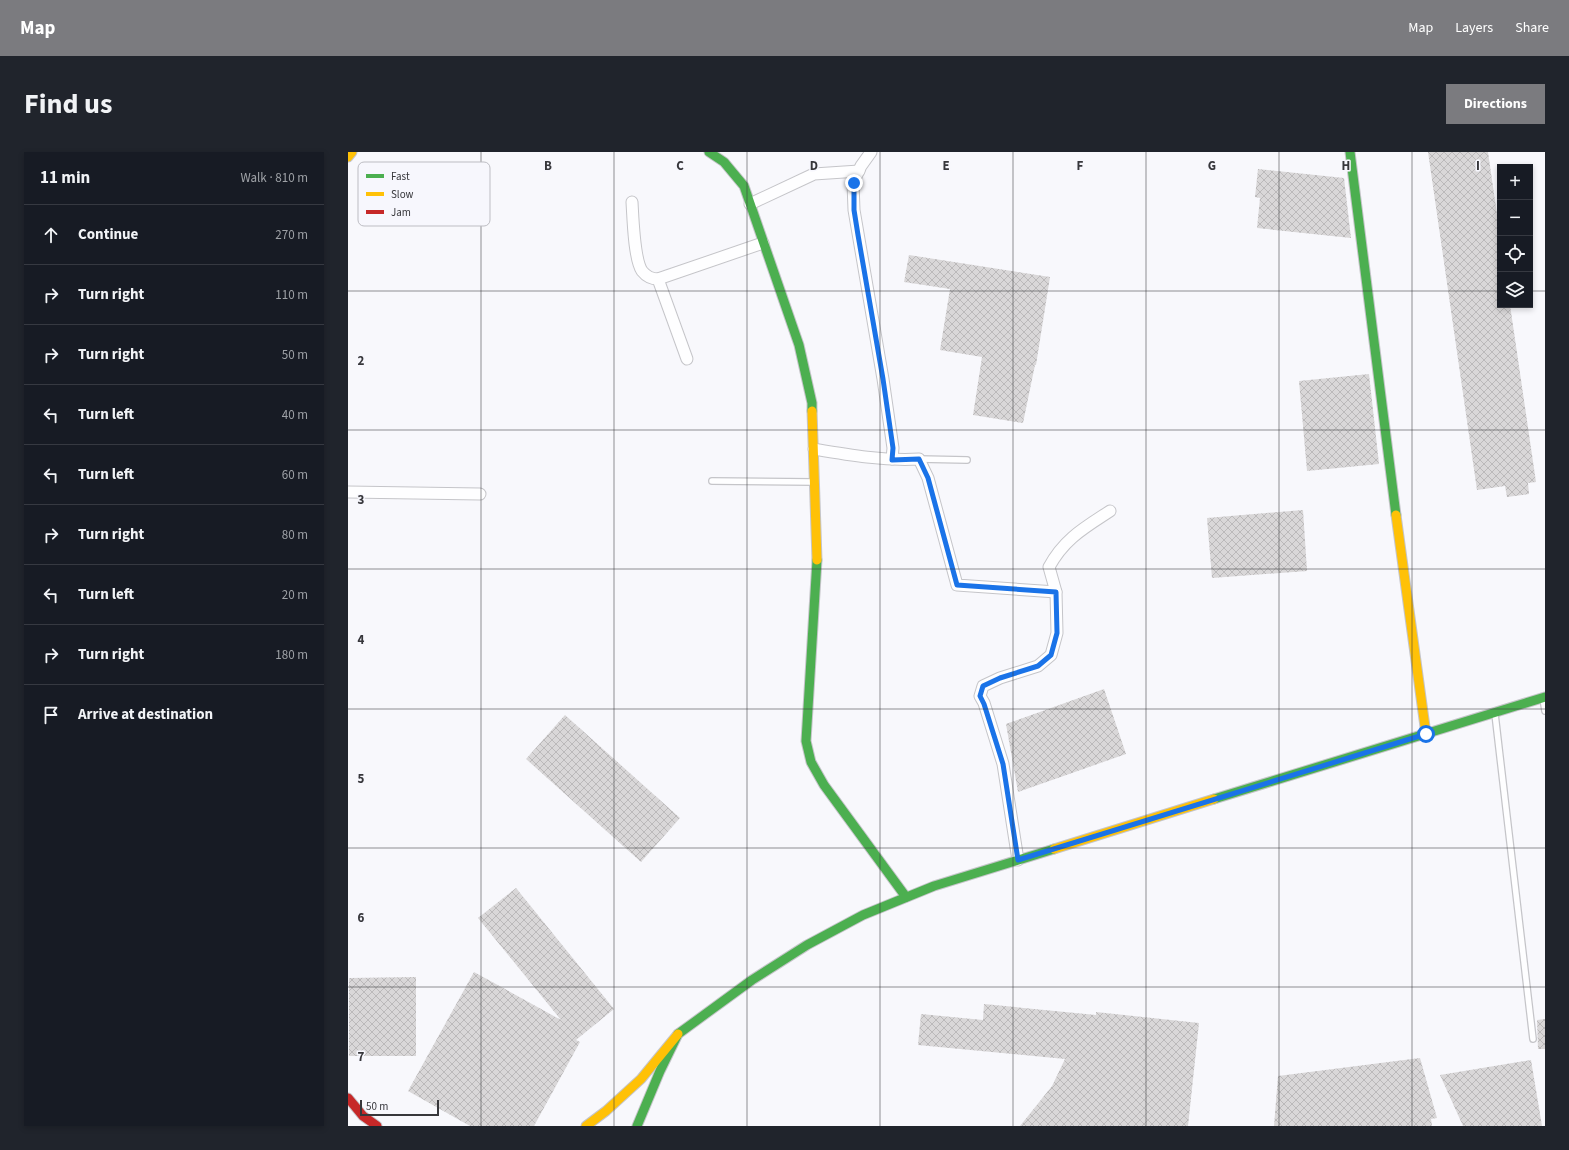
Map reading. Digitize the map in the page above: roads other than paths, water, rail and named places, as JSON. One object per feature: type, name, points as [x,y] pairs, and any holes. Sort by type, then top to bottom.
[{"type":"main road","points":[[348,157],[352,152]]},
{"type":"main road","points":[[709,152],[724,162],[744,186],[799,345],[812,403],[817,567],[806,741],[811,762],[824,785],[906,897]]},
{"type":"main road","points":[[1350,152],[1404,579],[1426,734]]},
{"type":"main road","points":[[586,1126],[606,1111],[641,1079],[678,1034],[752,980],[808,945],[863,915],[934,886],[1544,698]]},
{"type":"main road","points":[[637,1126],[660,1070],[678,1034]]},
{"type":"main road","points":[[646,1126],[660,1070]]},
{"type":"main road","points":[[348,1098],[363,1116],[377,1126]]},
{"type":"street","points":[[870,152],[854,183],[854,210],[883,379],[893,448],[892,460]]},
{"type":"street","points":[[750,204],[814,174],[859,171]]},
{"type":"street","points":[[632,202],[637,256],[641,269],[650,278],[658,279],[763,243]]},
{"type":"street","points":[[658,279],[687,360]]},
{"type":"street","points":[[814,449],[862,457],[892,460],[919,459],[928,478],[957,585],[1056,592]]},
{"type":"street","points":[[348,492],[480,494]]},
{"type":"street","points":[[1018,860],[1003,764],[984,704],[980,696],[983,686],[1000,678],[1038,666],[1051,655],[1057,633],[1056,592],[1049,567],[1057,553],[1072,537],[1110,510]]},
{"type":"lane","points":[[919,459],[967,460]]},
{"type":"lane","points":[[712,481],[814,482]]},
{"type":"lane","points":[[1544,698],[1545,711]]},
{"type":"lane","points":[[1494,713],[1533,1040]]}]
